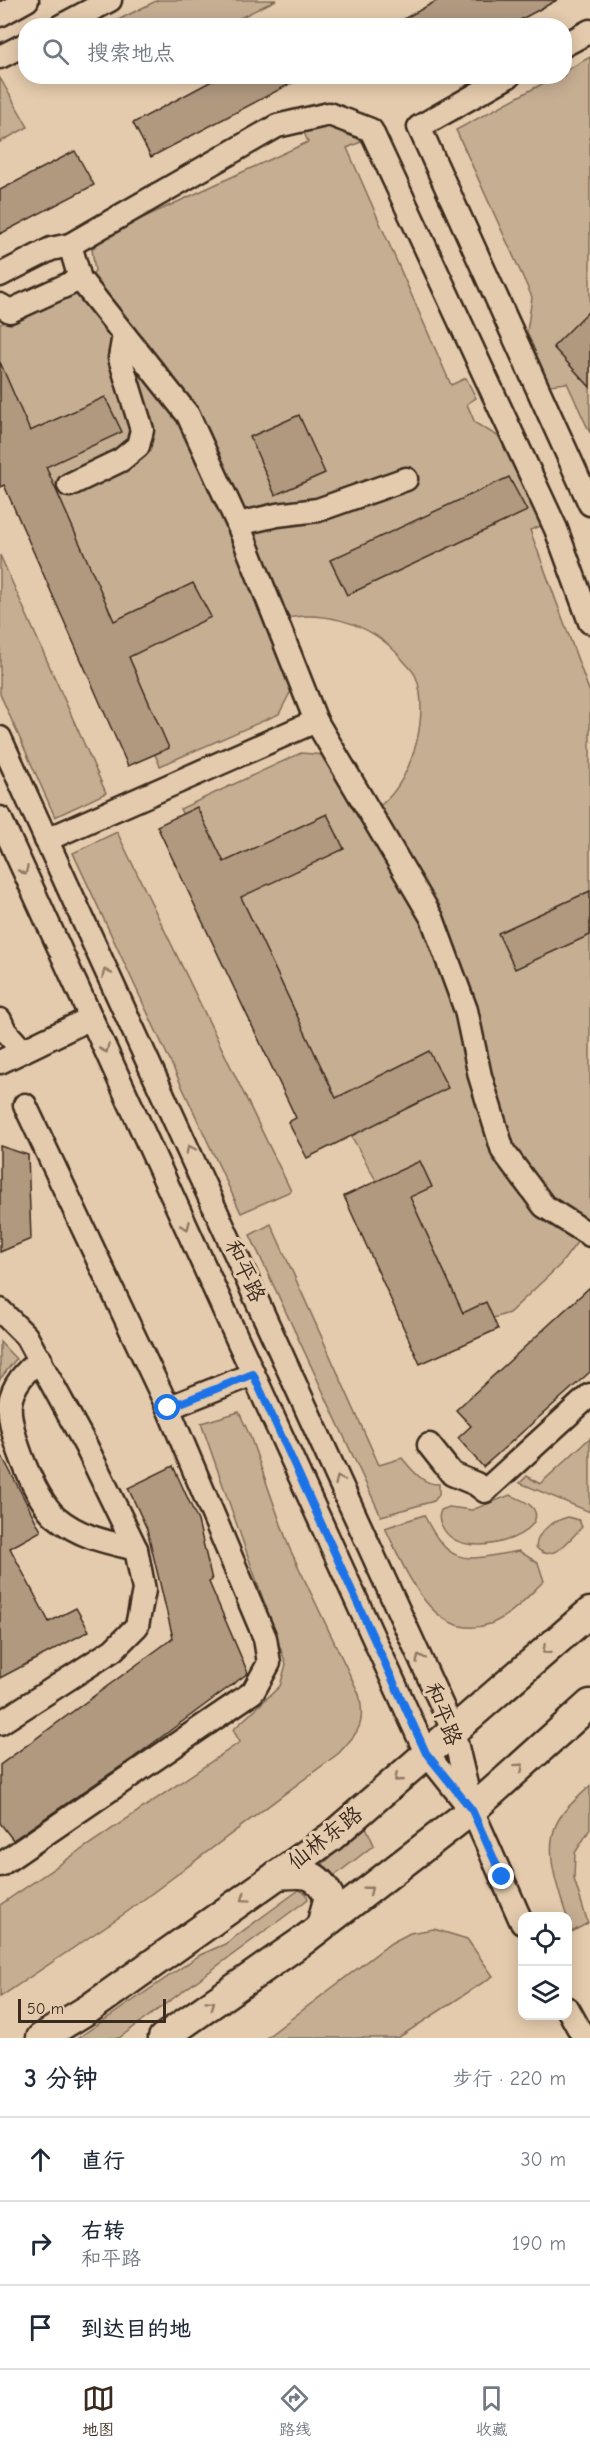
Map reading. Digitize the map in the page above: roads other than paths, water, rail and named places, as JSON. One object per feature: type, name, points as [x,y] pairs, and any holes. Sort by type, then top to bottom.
[{"type":"main road","name":"仙林东路","points":[[41,2038],[90,2008],[331,1837],[590,1612]]},
{"type":"main road","points":[[590,1627],[587,1635],[590,1642]]},
{"type":"main road","points":[[163,2038],[321,1926],[472,1810],[590,1704]]},
{"type":"main road","points":[[277,1875],[304,1873],[320,1880],[328,1896],[321,1926]]},
{"type":"street","points":[[0,15],[27,0]]},
{"type":"street","points":[[76,18],[110,0]]},
{"type":"street","points":[[572,41],[590,31]]},
{"type":"street","points":[[0,57],[18,48]]},
{"type":"street","points":[[495,84],[419,128],[590,504]]},
{"type":"street","points":[[0,275],[51,249],[70,245],[277,126],[329,114],[371,130],[546,508],[590,622]]},
{"type":"street","points":[[70,245],[80,279],[189,415],[238,524],[316,721],[432,918],[466,1010],[480,1076],[503,1151],[544,1206],[590,1235]]},
{"type":"street","points":[[0,305],[10,311],[80,279]]},
{"type":"street","points":[[69,485],[122,460],[138,446],[142,430],[120,358],[124,335]]},
{"type":"street","points":[[238,524],[277,515],[318,510],[406,479]]},
{"type":"street","points":[[46,840],[316,721]]},
{"type":"street","name":"和平路","points":[[0,738],[261,1304],[453,1730],[472,1810],[518,1914]]},
{"type":"street","name":"和平路","points":[[0,818],[426,1753],[472,1810]]},
{"type":"street","points":[[0,1062],[91,1018]]},
{"type":"street","points":[[0,1020],[5,1031],[22,1050]]},
{"type":"street","points":[[0,1865],[253,1692],[269,1663],[265,1638],[168,1408],[25,1105]]},
{"type":"street","points":[[0,1310],[26,1336],[87,1446],[136,1549],[144,1590],[137,1626],[113,1650],[0,1723]]},
{"type":"street","points":[[40,1359],[22,1375],[10,1403],[12,1434],[29,1476],[54,1516],[89,1538],[136,1549]]},
{"type":"street","points":[[168,1408],[253,1374]]},
{"type":"street","points":[[429,1445],[452,1474],[476,1484],[485,1491],[590,1395]]},
{"type":"street","points":[[572,2018],[584,2038]]}]
